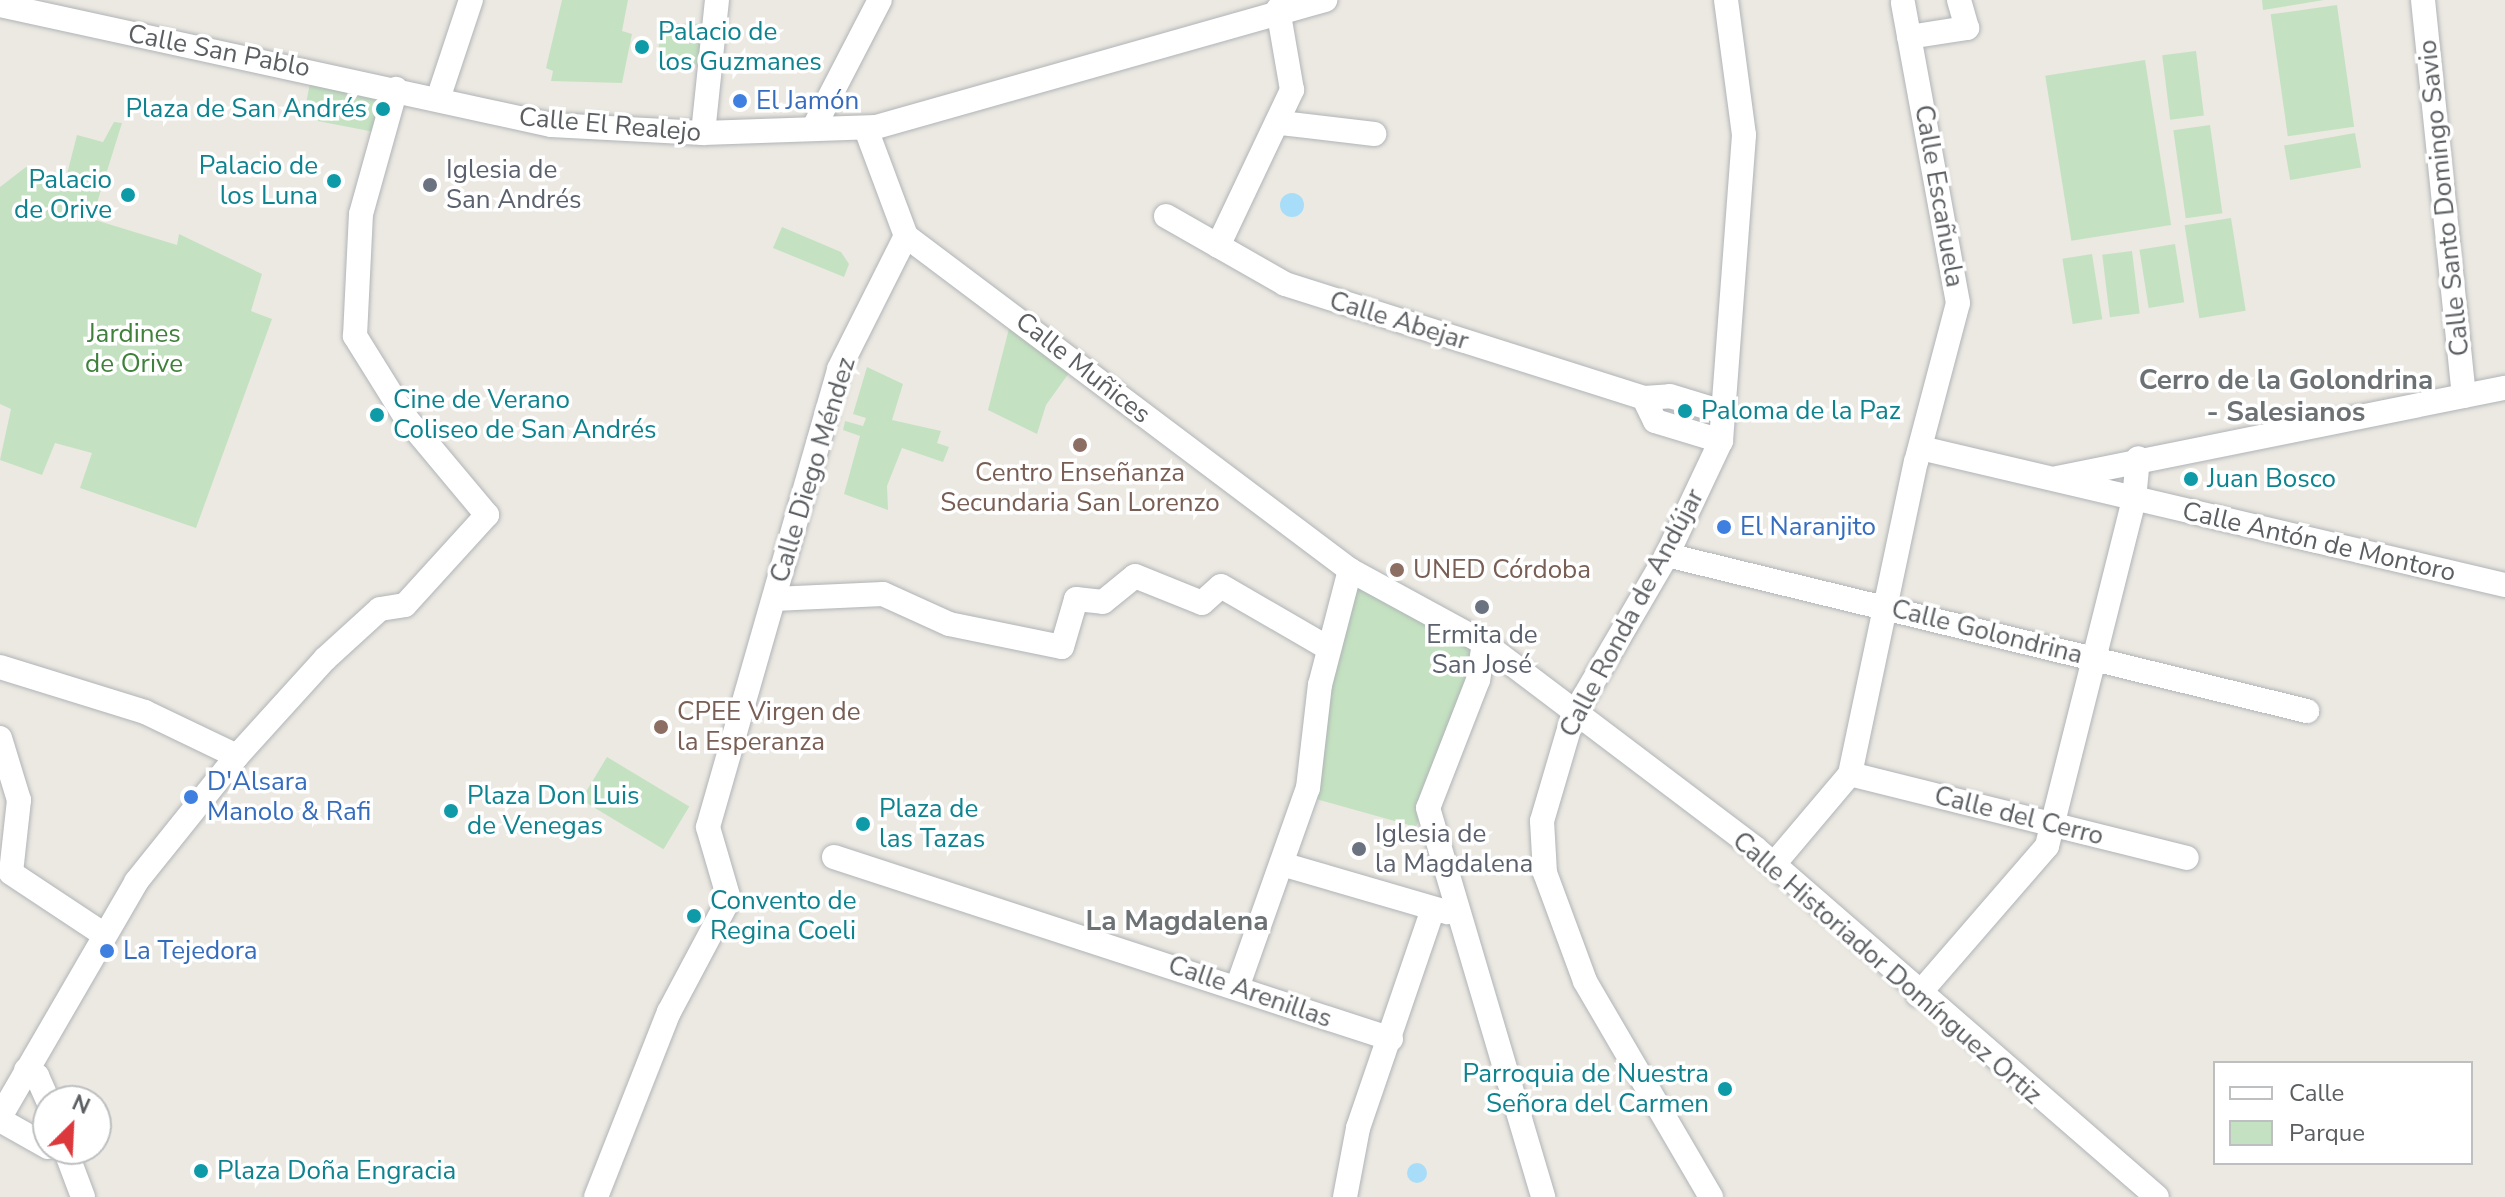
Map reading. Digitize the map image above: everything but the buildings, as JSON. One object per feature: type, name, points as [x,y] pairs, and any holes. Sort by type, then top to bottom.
[{"type":"street","points":[[438,99],[471,0]]},
{"type":"street","points":[[703,133],[717,0]]},
{"type":"street","points":[[813,129],[880,0]]},
{"type":"street","name":"Calle El Realejo","points":[[438,99],[551,125],[703,133],[866,129],[938,111],[1278,9],[1325,0]]},
{"type":"street","name":"Calle Ronda de Andújar","points":[[1702,1192],[1585,981],[1545,873],[1542,821],[1573,716],[1667,555],[1721,441],[1726,413],[1744,135],[1726,0]]},
{"type":"street","points":[[1909,37],[1967,28],[1959,0]]},
{"type":"street","name":"Calle Santo Domingo Savio","points":[[2423,0],[2464,396]]},
{"type":"street","name":"Calle Escañuela","points":[[1850,774],[1885,606],[1958,303],[1903,3]]},
{"type":"street","name":"Calle San Pablo","points":[[0,5],[438,99]]},
{"type":"street","points":[[1218,246],[1281,123],[1292,90],[1278,9]]},
{"type":"street","points":[[32,1137],[0,1119],[103,934],[237,756],[325,659],[380,609],[405,605],[487,515],[406,418],[355,336],[361,214],[396,89]]},
{"type":"street","points":[[1281,123],[1374,134]]},
{"type":"street","points":[[866,129],[906,236]]},
{"type":"street","name":"Calle Abejar","points":[[1166,216],[1285,284],[1377,318],[1644,398],[1670,396],[1726,413]]},
{"type":"street","name":"Calle Muñices","points":[[906,236],[1350,570],[1484,643]]},
{"type":"street","name":"Calle Diego Méndez","points":[[596,1197],[669,1012],[729,899],[708,827],[839,369],[906,236]]},
{"type":"street","points":[[2055,479],[2138,458],[2505,388]]},
{"type":"street","points":[[1644,398],[1655,421],[1721,441]]},
{"type":"street","name":"Calle Antón de Montoro","points":[[1925,449],[2505,585]]},
{"type":"street","points":[[1918,995],[2047,846],[2134,499],[2138,458]]},
{"type":"street","name":"Calle Golondrina","points":[[1667,555],[2307,711]]},
{"type":"street","points":[[1237,988],[1285,865],[1315,760],[1328,648],[1350,570]]},
{"type":"street","points":[[771,610],[883,594],[949,624],[1062,647],[1076,599],[1103,602],[1135,576],[1202,603],[1221,586],[1328,648]]},
{"type":"street","points":[[1484,643],[1478,680],[1428,808],[1543,1197]]},
{"type":"street","name":"Calle Historiador Domínguez Ortiz","points":[[1484,643],[1553,691],[1573,716],[1774,864],[2113,1165],[2157,1197]]},
{"type":"street","points":[[0,667],[145,712],[237,756]]},
{"type":"street","points":[[0,738],[19,800],[9,866],[20,878],[103,934]]},
{"type":"street","points":[[1774,864],[1850,774]]},
{"type":"street","name":"Calle del Cerro","points":[[1850,774],[2187,858]]},
{"type":"street","name":"Calle Arenillas","points":[[834,857],[1391,1039]]},
{"type":"street","points":[[1285,865],[1457,914]]},
{"type":"street","points":[[1345,1197],[1358,1128],[1433,909]]},
{"type":"street","points":[[26,1070],[37,1076],[41,1085]]},
{"type":"street","points":[[66,1165],[83,1197]]},
{"type":"street","points":[[2113,1165],[2120,1197]]},
{"type":"green space","points":[[562,0],[628,0],[622,31],[632,34],[622,83],[551,81],[553,71],[546,68]]},
{"type":"green space","points":[[2262,0],[2324,0],[2263,10]]},
{"type":"green space","points":[[2337,5],[2354,127],[2288,136],[2271,14]]},
{"type":"green space","points":[[663,23],[708,24],[701,65],[656,61]]},
{"type":"green space","points":[[2196,51],[2204,116],[2170,120],[2162,55]]},
{"type":"green space","points":[[2145,60],[2171,225],[2071,241],[2045,76]]},
{"type":"green space","points":[[311,78],[384,92],[376,132],[303,118]]},
{"type":"green space","name":"Jardines de Orive","points":[[114,122],[122,123],[92,219],[177,245],[179,234],[262,274],[251,311],[272,319],[196,528],[80,488],[92,453],[55,443],[42,475],[0,460],[11,409],[0,404],[0,187],[26,167],[66,178],[77,135],[103,142]]},
{"type":"green space","points":[[2210,125],[2222,213],[2186,218],[2173,130]]},
{"type":"green space","points":[[2355,133],[2361,167],[2290,180],[2284,146]]},
{"type":"green space","points":[[2231,218],[2246,311],[2199,318],[2185,225]]},
{"type":"green space","points":[[782,227],[841,252],[849,264],[844,277],[773,248]]},
{"type":"green space","points":[[2175,244],[2184,302],[2149,308],[2139,250]]},
{"type":"green space","points":[[2132,251],[2140,314],[2110,317],[2102,255]]},
{"type":"green space","points":[[2092,254],[2102,319],[2073,324],[2062,259]]},
{"type":"green space","points":[[1012,317],[1074,366],[1046,405],[1037,434],[988,410]]},
{"type":"green space","points":[[867,367],[903,384],[892,420],[941,431],[937,443],[949,447],[943,462],[902,448],[887,486],[888,510],[844,494],[860,436],[843,430],[845,421],[863,426],[866,418],[853,414]]},
{"type":"green space","points":[[1362,580],[1481,651],[1416,827],[1316,799],[1329,660]]},
{"type":"green space","points":[[607,757],[689,806],[664,849],[581,800]]},
{"type":"water","points":[[1292,193],[1300,197],[1304,205],[1300,213],[1292,217],[1284,213],[1280,205],[1284,197]]},
{"type":"water","points":[[1413,1163],[1421,1163],[1427,1173],[1421,1183],[1413,1183],[1407,1177],[1407,1169]]},
{"type":"place","name":"Palacio de los Guzmanes","points":[[642,47]]},
{"type":"place","name":"El Jamón","points":[[740,101]]},
{"type":"place","name":"Plaza de San Andrés","points":[[383,109]]},
{"type":"place","name":"Palacio de los Luna","points":[[334,181]]},
{"type":"place","name":"Iglesia de San Andrés","points":[[430,185]]},
{"type":"place","name":"Palacio de Orive","points":[[128,195]]},
{"type":"place","name":"Paloma de la Paz","points":[[1685,411]]},
{"type":"place","name":"Cine de Verano Coliseo de San Andrés","points":[[377,415]]},
{"type":"place","name":"Centro Enseñanza Secundaria San Lorenzo","points":[[1080,445]]},
{"type":"place","name":"Juan Bosco","points":[[2191,479]]},
{"type":"place","name":"El Naranjito","points":[[1724,527]]},
{"type":"place","name":"UNED Córdoba","points":[[1397,570]]},
{"type":"place","name":"Ermita de San José","points":[[1482,607]]},
{"type":"place","name":"CPEE Virgen de la Esperanza","points":[[661,727]]},
{"type":"place","name":"D'Alsara Manolo & Rafi","points":[[191,797]]},
{"type":"place","name":"Plaza Don Luis de Venegas","points":[[451,811]]},
{"type":"place","name":"Plaza de las Tazas","points":[[863,824]]},
{"type":"place","name":"Iglesia de la Magdalena","points":[[1359,849]]},
{"type":"place","name":"Convento de Regina Coeli","points":[[694,916]]},
{"type":"place","name":"La Tejedora","points":[[107,951]]},
{"type":"place","name":"Parroquia de Nuestra Señora del Carmen","points":[[1725,1089]]},
{"type":"place","name":"Plaza Doña Engracia","points":[[201,1171]]},
{"type":"district","name":"Cerro de la Golondrina - Salesianos","points":[[2286,396]]},
{"type":"district","name":"La Magdalena","points":[[1177,921]]}]
